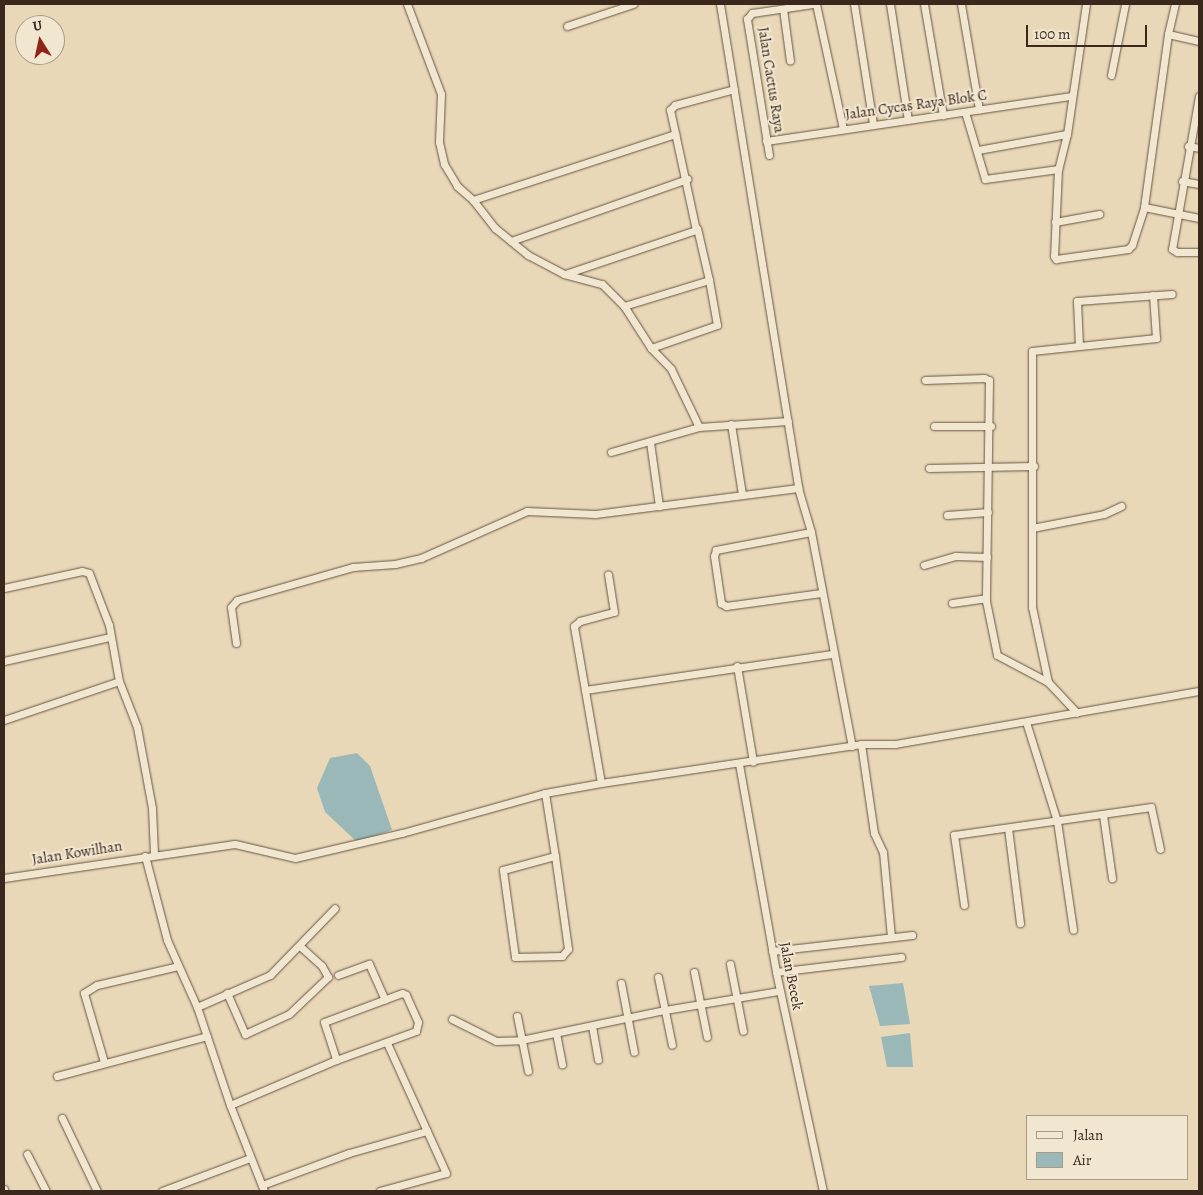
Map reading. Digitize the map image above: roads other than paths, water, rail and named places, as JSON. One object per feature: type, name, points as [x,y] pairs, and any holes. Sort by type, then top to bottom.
[{"type":"street","points":[[408,4],[442,94],[441,156],[457,186],[473,200],[495,228],[528,256],[564,274],[602,284],[624,306],[651,348],[671,369],[699,427]]},
{"type":"street","points":[[567,26],[633,4]]},
{"type":"street","points":[[720,4],[798,488],[811,532],[821,593],[852,746]]},
{"type":"street","points":[[815,4],[843,130]]},
{"type":"street","name":"Jalan Cactus Raya","points":[[769,155],[747,19],[752,14],[815,4]]},
{"type":"street","points":[[854,4],[872,124]]},
{"type":"street","points":[[890,4],[908,120]]},
{"type":"street","points":[[924,4],[943,115]]},
{"type":"street","points":[[961,4],[979,109]]},
{"type":"street","points":[[1086,4],[1070,96],[1067,134],[1058,169],[1055,222],[1056,259],[1129,248],[1144,207],[1168,34],[1175,4]]},
{"type":"street","points":[[1112,75],[1125,4]]},
{"type":"street","points":[[783,9],[790,61]]},
{"type":"street","points":[[1168,34],[1199,41]]},
{"type":"street","points":[[651,348],[717,325],[687,179],[675,134],[672,106],[734,89]]},
{"type":"street","name":"Jalan Cycas Raya Blok C","points":[[766,141],[1070,96]]},
{"type":"street","points":[[1199,96],[1198,110],[1188,146],[1176,215],[1173,251],[1199,252]]},
{"type":"street","points":[[965,112],[978,150],[981,174],[987,180],[1058,169]]},
{"type":"street","points":[[473,200],[675,134]]},
{"type":"street","points":[[978,150],[1067,134]]},
{"type":"street","points":[[1188,146],[1199,148]]},
{"type":"street","points":[[511,241],[687,179]]},
{"type":"street","points":[[1182,181],[1199,184]]},
{"type":"street","points":[[1144,207],[1176,215],[1199,218]]},
{"type":"street","points":[[1055,222],[1098,214]]},
{"type":"street","points":[[564,274],[692,233],[697,228]]},
{"type":"street","points":[[624,306],[709,280]]},
{"type":"street","points":[[1079,345],[1077,301],[1172,294]]},
{"type":"street","points":[[1048,682],[1032,608],[1034,466],[1032,351],[1156,338],[1153,295]]},
{"type":"street","points":[[925,380],[988,378],[991,426],[986,598],[999,657],[1048,682],[1077,713]]},
{"type":"street","points":[[611,452],[699,427],[788,420]]},
{"type":"street","points":[[731,424],[742,494]]},
{"type":"street","points":[[934,426],[991,426]]},
{"type":"street","points":[[650,442],[659,506]]},
{"type":"street","points":[[929,468],[1034,466]]},
{"type":"street","points":[[236,644],[232,607],[237,600],[353,567],[395,564],[421,558],[527,511],[589,514],[798,488]]},
{"type":"street","points":[[1032,528],[1104,514],[1121,506]]},
{"type":"street","points":[[947,515],[988,512]]},
{"type":"street","points":[[811,532],[716,550],[721,603],[726,606],[821,593]]},
{"type":"street","points":[[924,565],[956,556],[987,557]]},
{"type":"street","points":[[4,588],[86,571],[109,625],[119,681],[137,727],[152,808],[154,854]]},
{"type":"street","points":[[601,783],[574,626],[580,621],[614,612],[608,574]]},
{"type":"street","points":[[952,603],[986,598]]},
{"type":"street","points":[[4,660],[110,637]]},
{"type":"street","points":[[584,690],[737,666],[833,654]]},
{"type":"street","points":[[737,666],[753,762]]},
{"type":"street","points":[[4,720],[119,681]]},
{"type":"street","name":"Jalan Kowilhan","points":[[4,878],[154,854],[241,845],[295,858],[402,833],[545,793],[861,744],[894,744],[1199,691]]},
{"type":"street","points":[[1026,722],[1057,821],[1073,930]]},
{"type":"street","points":[[861,744],[867,800],[874,833],[883,852],[891,937]]},
{"type":"street","name":"Jalan Becek","points":[[738,764],[779,991],[823,1191]]},
{"type":"street","points":[[545,793],[556,856],[566,954],[515,958],[503,870],[556,856]]},
{"type":"street","points":[[964,905],[952,836],[1152,807],[1160,849]]},
{"type":"street","points":[[1103,815],[1112,878]]},
{"type":"street","points":[[1008,828],[1020,923]]},
{"type":"street","points":[[145,856],[159,915],[178,966],[197,1007],[230,1105],[263,1188],[427,1131]]},
{"type":"street","points":[[197,1007],[270,975],[335,908]]},
{"type":"street","points":[[772,951],[912,935]]},
{"type":"street","points":[[227,993],[245,1034],[289,1014],[328,977],[322,966],[300,946]]},
{"type":"street","points":[[776,972],[900,957]]},
{"type":"street","points":[[338,975],[369,964],[384,1000]]},
{"type":"street","points":[[730,964],[743,1032]]},
{"type":"street","points":[[104,1062],[84,993],[87,989],[178,966]]},
{"type":"street","points":[[694,972],[707,1037]]},
{"type":"street","points":[[658,977],[672,1045]]},
{"type":"street","points":[[621,983],[634,1052]]},
{"type":"street","points":[[452,1019],[496,1041],[521,1040],[665,1010],[779,991]]},
{"type":"street","points":[[230,1105],[336,1060],[387,1044],[419,1027],[406,995],[402,992],[324,1022],[336,1060]]},
{"type":"street","points":[[516,1016],[528,1071]]},
{"type":"street","points":[[592,1026],[598,1058]]},
{"type":"street","points":[[556,1033],[562,1064]]},
{"type":"street","points":[[57,1076],[207,1036]]},
{"type":"street","points":[[380,1191],[445,1175],[446,1170],[387,1044]]},
{"type":"street","points":[[62,1118],[97,1191]]},
{"type":"street","points":[[27,1154],[46,1191]]},
{"type":"street","points":[[162,1191],[250,1158]]},
{"type":"water","points":[[357,753],[370,766],[392,830],[357,842],[325,812],[317,788],[330,758]]},
{"type":"water","points":[[903,983],[910,1024],[880,1026],[869,986]]},
{"type":"water","points":[[910,1033],[913,1067],[887,1067],[881,1037]]}]
